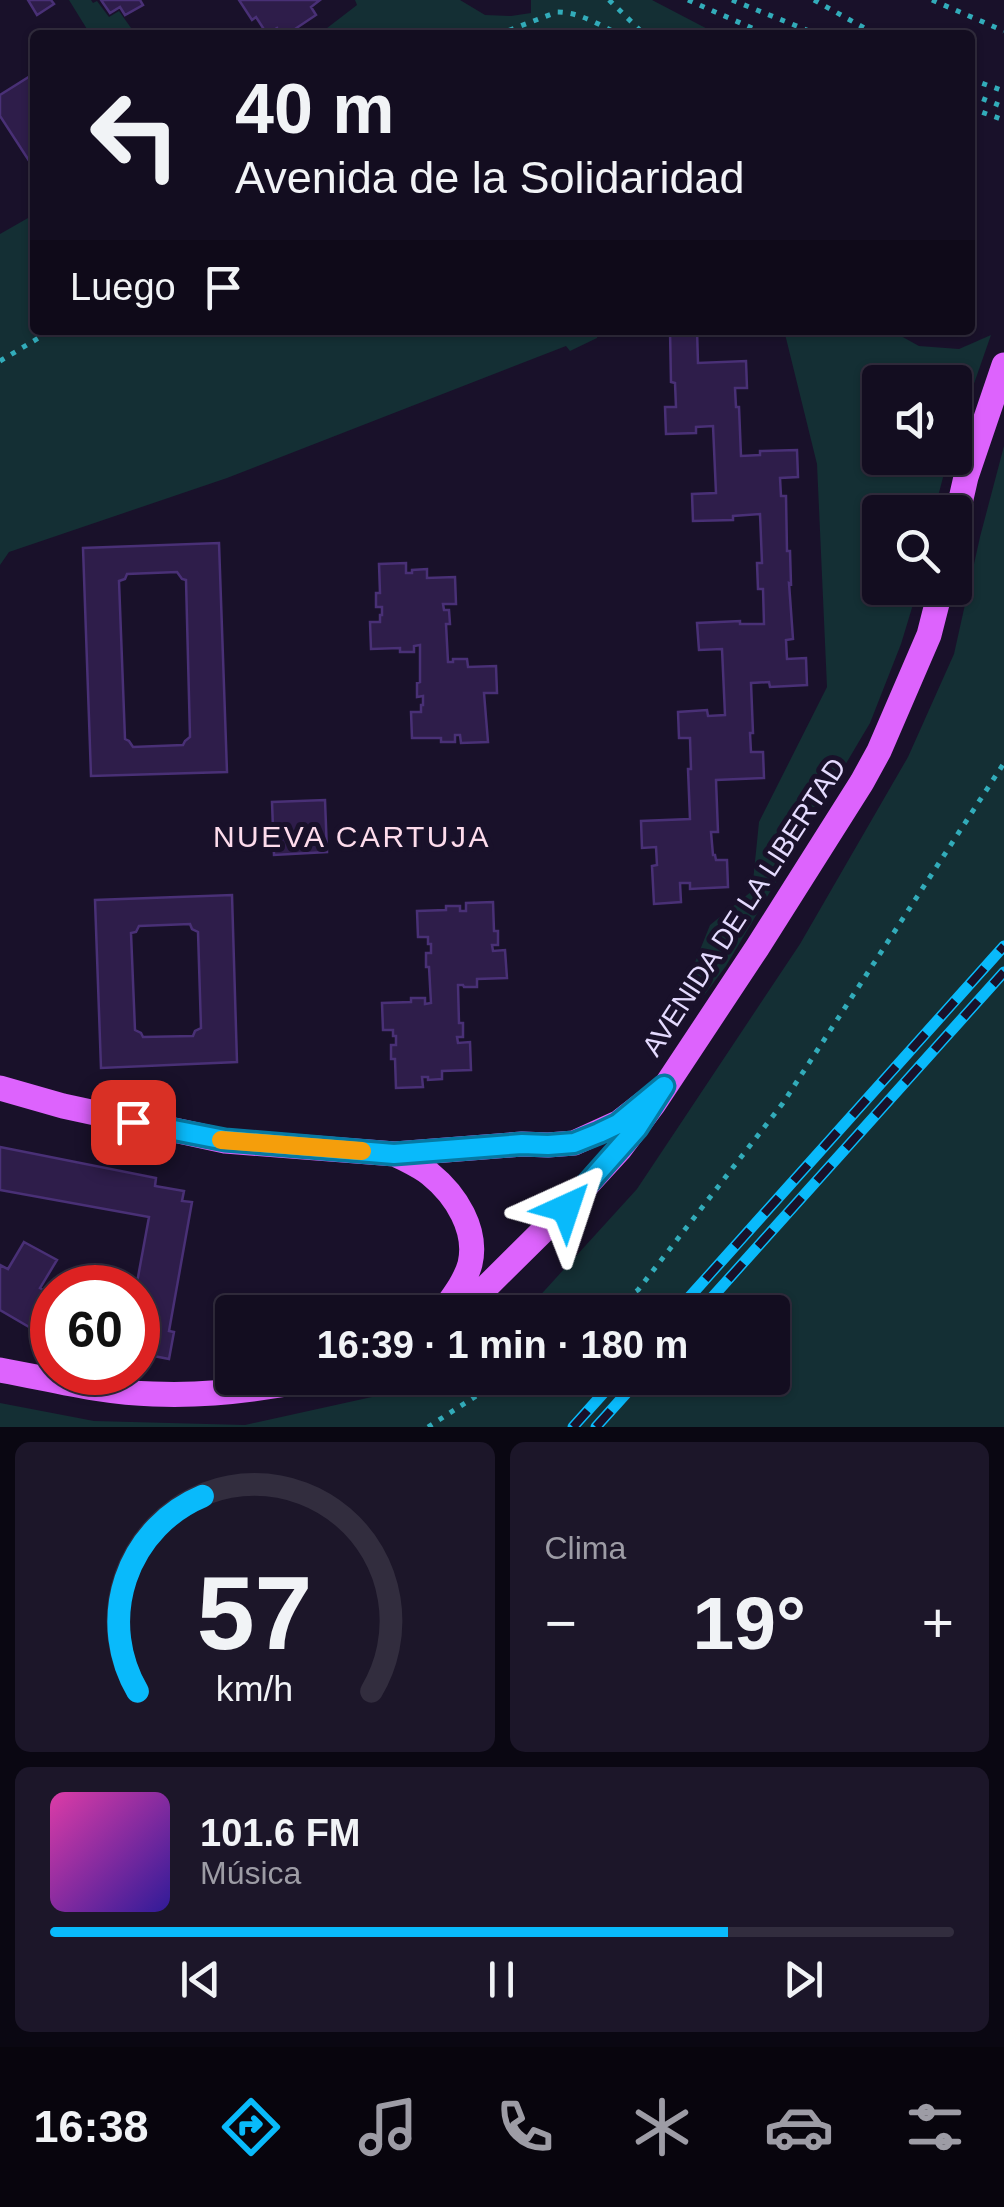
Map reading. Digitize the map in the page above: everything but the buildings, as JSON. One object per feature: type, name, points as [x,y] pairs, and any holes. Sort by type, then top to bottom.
[{"type":"main road","points":[[963,495],[976,442],[1004,365]]},
{"type":"main road","name":"AVENIDA DE LA LIBERTAD","points":[[478,1295],[566,1208],[645,1117],[862,782],[914,672],[937,605]]},
{"type":"main road","points":[[0,1088],[64,1106],[225,1140],[394,1154],[574,1143],[618,1124],[664,1086]]},
{"type":"main road","points":[[394,1154],[428,1172],[466,1219],[472,1242],[470,1266],[454,1295]]},
{"type":"main road","points":[[0,1370],[94,1388],[153,1394],[215,1391]]},
{"type":"path","points":[[610,0],[640,30]]},
{"type":"path","points":[[688,0],[757,30]]},
{"type":"path","points":[[732,0],[807,30]]},
{"type":"path","points":[[814,0],[868,30]]},
{"type":"path","points":[[932,0],[1004,31]]},
{"type":"path","points":[[511,30],[566,12],[611,30]]},
{"type":"path","points":[[975,80],[1004,91]]},
{"type":"path","points":[[975,96],[1004,107]]},
{"type":"path","points":[[975,110],[1004,120]]},
{"type":"path","points":[[0,361],[44,335]]},
{"type":"path","points":[[630,1295],[638,1290],[783,1103],[1004,764]]},
{"type":"path","points":[[428,1427],[478,1395]]},
{"type":"green space","points":[[69,0],[97,1],[109,17],[119,11],[132,30],[88,30]]},
{"type":"green space","points":[[355,0],[460,0],[485,15],[511,16],[531,13],[531,0],[652,0],[709,30],[324,30],[357,5]]},
{"type":"green space","points":[[30,217],[30,335],[598,335],[570,351],[566,346],[227,478],[9,552],[0,565],[0,234]]},
{"type":"green space","points":[[785,335],[899,335],[919,346],[959,349],[991,335],[972,389],[972,365],[862,365],[862,475],[944,475],[938,495],[862,495],[862,605],[913,605],[870,723],[726,966],[702,998],[684,990],[710,925],[752,891],[759,822],[827,687],[817,464]]},
{"type":"green space","points":[[1004,446],[1004,1427],[0,1427],[0,1403],[94,1421],[245,1425],[381,1395],[790,1395],[790,1295],[540,1295],[637,1189],[800,944],[908,757],[954,654],[965,605],[972,605],[972,573]]},
{"type":"railway","points":[[691,1295],[1004,946]]},
{"type":"railway","points":[[714,1295],[1004,972]]},
{"type":"railway","points":[[573,1427],[602,1395]]},
{"type":"railway","points":[[596,1427],[625,1395]]},
{"type":"slow traffic","points":[[221,1140],[362,1151]]},
{"type":"district","name":"NUEVA CARTUJA","points":[[352,836]]},
{"type":"route","points":[[133,1122],[225,1140],[394,1154],[548,1145],[574,1143],[618,1124],[664,1086],[637,1128],[566,1208]]}]
